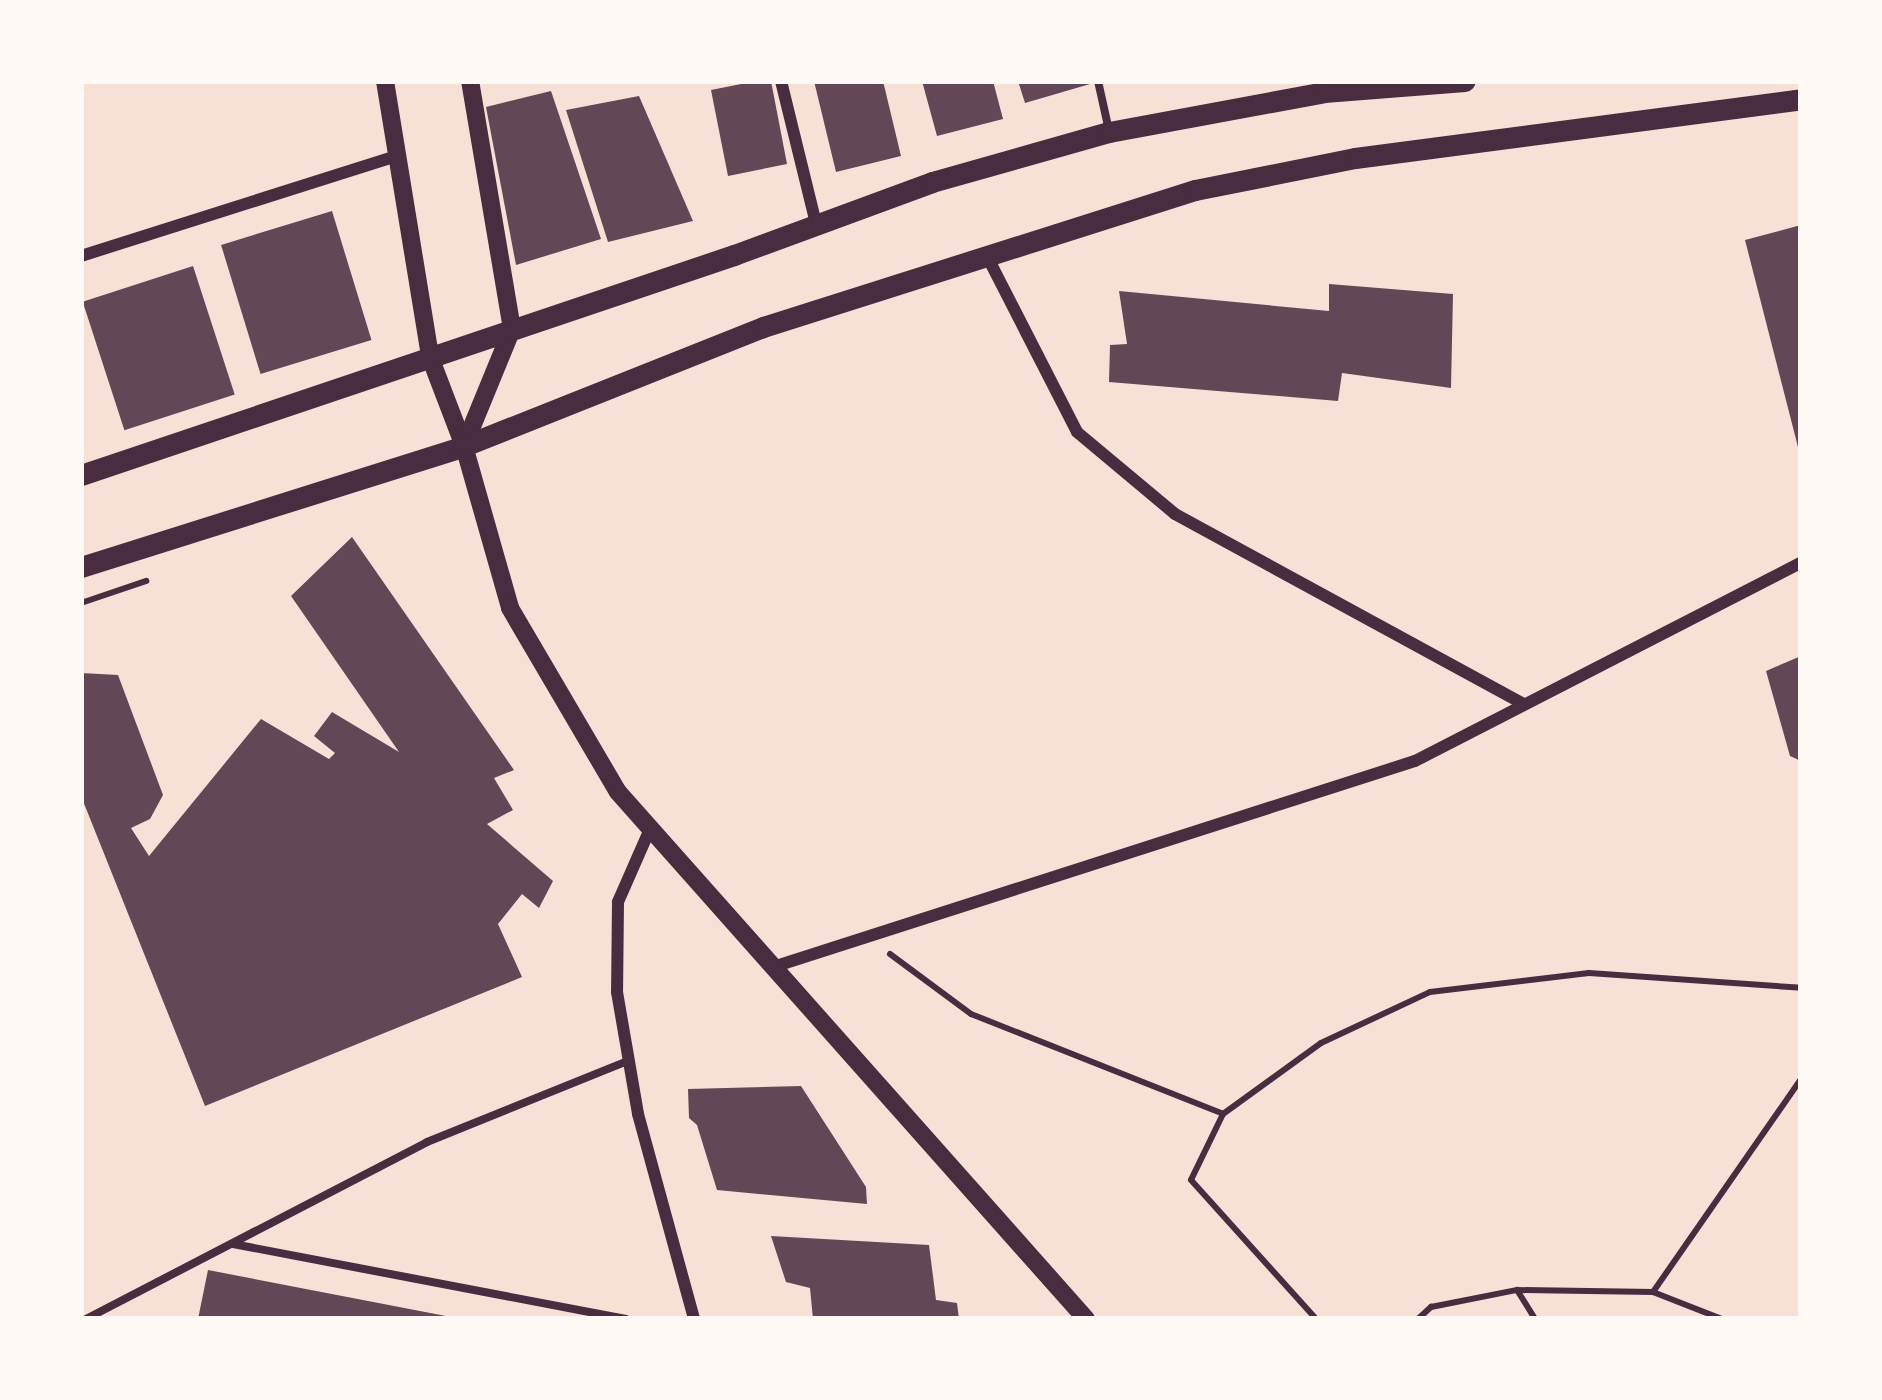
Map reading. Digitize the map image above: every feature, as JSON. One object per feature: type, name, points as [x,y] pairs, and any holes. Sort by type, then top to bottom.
[{"type":"main road","points":[[81,475],[932,182],[1109,131],[1324,92],[1465,81]]},
{"type":"main road","points":[[81,567],[464,446],[763,327],[1195,190],[1354,158],[1801,100]]},
{"type":"street","points":[[385,81],[430,357],[464,446],[510,608],[618,792],[1086,1319]]},
{"type":"street","points":[[464,446],[512,329],[470,81]]},
{"type":"street","points":[[781,81],[816,224]]},
{"type":"street","points":[[81,256],[397,156]]},
{"type":"street","points":[[988,258],[1077,431],[1159,500],[1524,704]]},
{"type":"street","points":[[773,967],[1415,761],[1801,563]]},
{"type":"street","points":[[650,829],[618,902],[617,992],[638,1114],[694,1319]]},
{"type":"lane","points":[[1098,81],[1109,131]]},
{"type":"lane","points":[[86,1319],[428,1142],[629,1060]]},
{"type":"lane","points":[[232,1244],[626,1319]]},
{"type":"lane","points":[[103,1319],[105,1308]]},
{"type":"path","points":[[868,937],[971,1014],[1223,1114]]},
{"type":"path","points":[[1316,1319],[1192,1180],[1223,1114],[1321,1042],[1430,992],[1589,974],[1801,988]]},
{"type":"path","points":[[1653,1292],[1801,1079]]},
{"type":"path","points":[[1517,1290],[1534,1319]]},
{"type":"path","points":[[1418,1319],[1431,1307],[1517,1290],[1653,1292],[1722,1319]]},
{"type":"building","points":[[771,81],[787,164],[728,176],[711,90]]},
{"type":"building","points":[[814,81],[883,81],[901,156],[836,172]]},
{"type":"building","points":[[922,81],[993,81],[1003,119],[937,136]]},
{"type":"building","points":[[1018,81],[1096,81],[1097,82],[1025,103]]},
{"type":"building","points":[[551,91],[601,239],[516,265],[486,107]]},
{"type":"building","points":[[639,96],[693,221],[608,242],[566,110]]},
{"type":"building","points":[[332,211],[371,340],[261,374],[221,245]]},
{"type":"building","points":[[1801,225],[1801,451],[1799,451],[1745,240]]},
{"type":"building","points":[[193,266],[235,394],[124,430],[83,302]]},
{"type":"building","points":[[1329,284],[1453,294],[1451,388],[1342,373],[1338,401],[1109,382],[1110,345],[1127,344],[1119,291],[1329,311]]},
{"type":"building","points":[[352,537],[514,770],[494,778],[513,810],[487,824],[553,881],[539,908],[522,894],[498,924],[522,977],[205,1106],[81,796],[81,673],[118,675],[163,795],[150,819],[131,828],[149,856],[261,719],[329,759],[335,753],[314,736],[332,712],[399,752],[291,596]]},
{"type":"building","points":[[1801,656],[1801,761],[1790,756],[1766,671]]},
{"type":"building","points":[[801,1086],[866,1187],[867,1204],[717,1190],[697,1125],[689,1118],[688,1089]]},
{"type":"building","points":[[771,1236],[929,1245],[936,1300],[957,1303],[959,1319],[813,1319],[810,1288],[786,1282]]},
{"type":"building","points":[[208,1270],[451,1317],[451,1319],[198,1319]]}]
